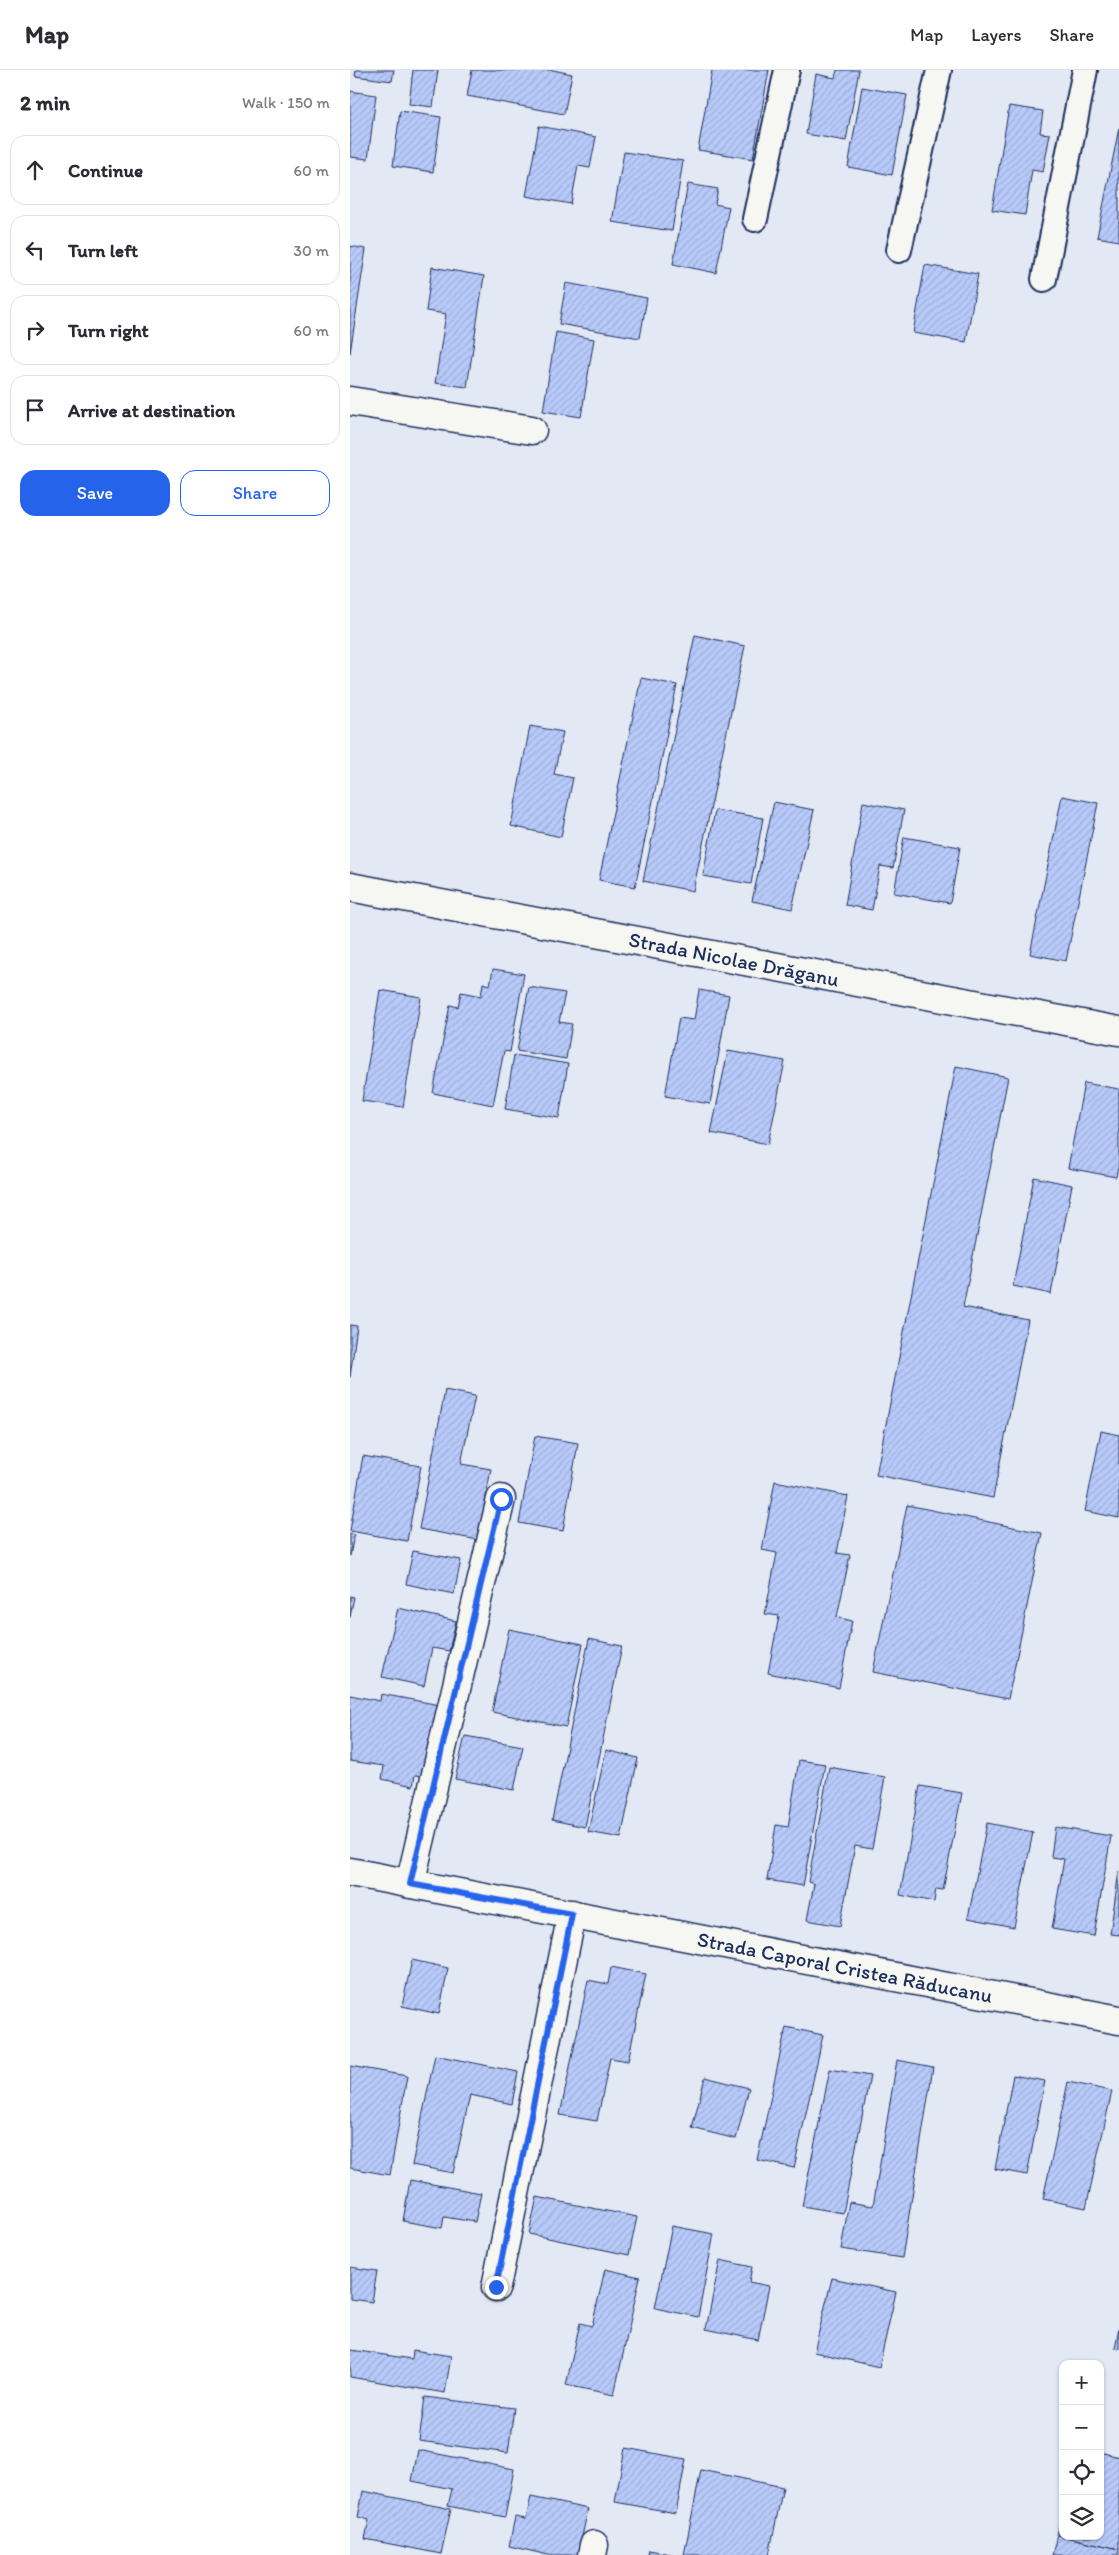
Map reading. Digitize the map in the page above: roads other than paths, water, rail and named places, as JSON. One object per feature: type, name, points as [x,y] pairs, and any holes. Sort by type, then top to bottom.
[{"type":"street","points":[[350,401],[532,430]]},
{"type":"street","name":"Strada Nicolae Drăganu","points":[[350,887],[1119,1031]]},
{"type":"street","points":[[410,1884],[501,1499]]},
{"type":"street","name":"Strada Caporal Cristea Răducanu","points":[[350,1872],[1119,2020]]},
{"type":"street","points":[[496,2287],[572,1914]]},
{"type":"lane","points":[[755,220],[788,70]]},
{"type":"lane","points":[[899,250],[939,70]]},
{"type":"lane","points":[[1044,279],[1085,70]]}]
